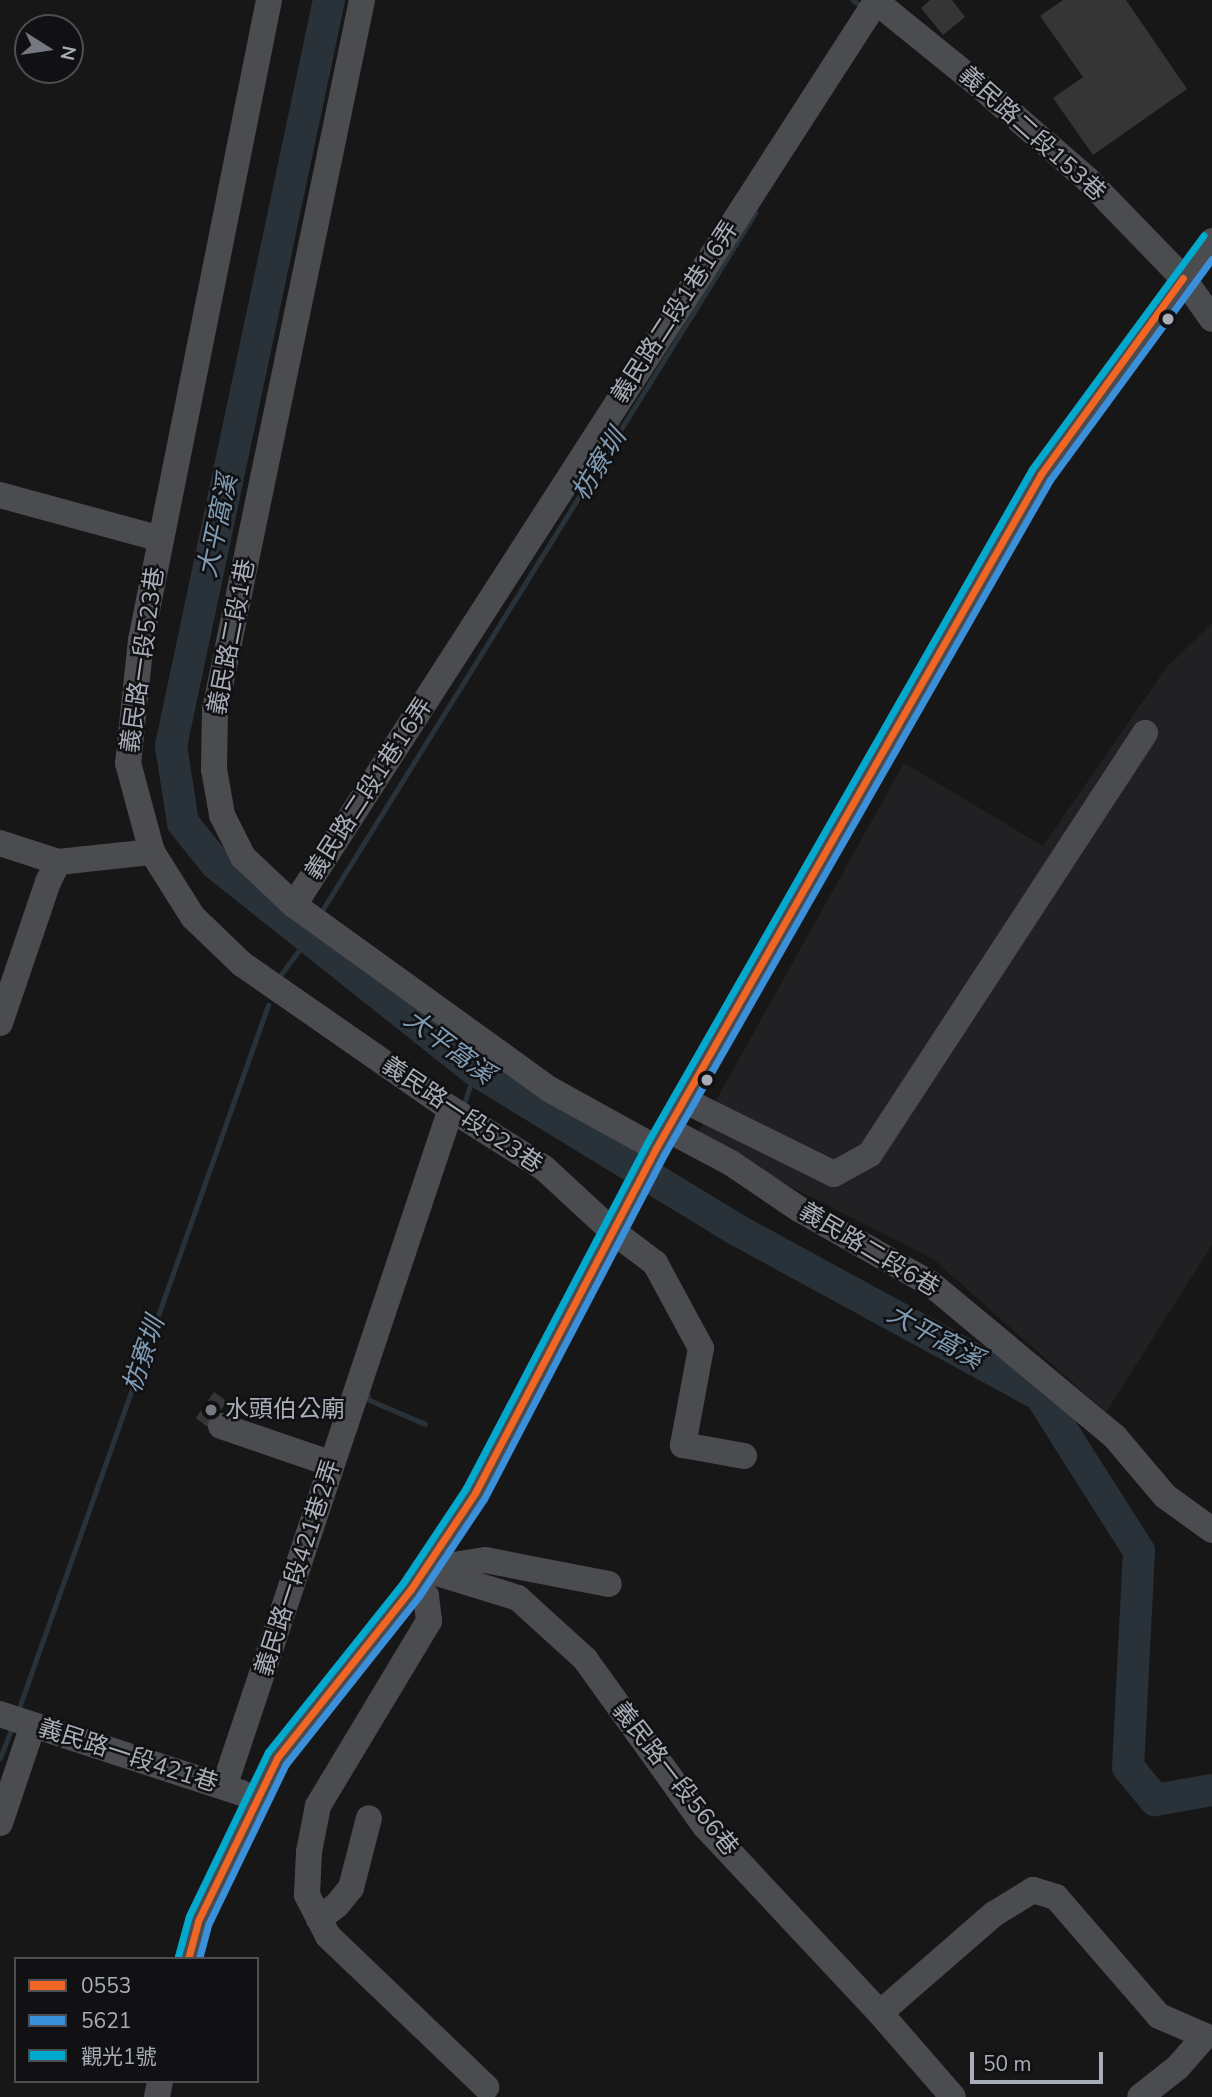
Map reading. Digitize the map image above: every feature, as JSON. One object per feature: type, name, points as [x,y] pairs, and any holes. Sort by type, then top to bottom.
[{"type":"street","name":"義民路一段523巷","points":[[269,0],[141,640],[128,764],[152,852],[193,917],[242,964],[451,1109],[544,1168],[611,1230],[655,1262],[701,1348],[683,1445],[744,1456]]},
{"type":"street","name":"義民路二段1巷","points":[[362,0],[215,710],[214,769],[222,815],[243,857],[294,905],[549,1089],[662,1138]]},
{"type":"street","name":"義民路二段1巷16弄","points":[[294,905],[875,0]]},
{"type":"street","name":"義民路二段153巷","points":[[875,0],[1087,179],[1183,278],[1212,319]]},
{"type":"street","points":[[189,1957],[198,1921],[277,1758],[420,1575],[475,1493],[611,1230],[662,1138],[1041,474],[1212,241]]},
{"type":"street","points":[[0,495],[161,539]]},
{"type":"street","points":[[684,1100],[834,1174],[870,1154],[1145,733]]},
{"type":"street","points":[[0,842],[58,862],[152,852]]},
{"type":"street","points":[[0,1023],[48,882],[58,862]]},
{"type":"street","name":"義民路一段421巷2弄","points":[[224,1787],[451,1109]]},
{"type":"street","name":"義民路二段6巷","points":[[662,1138],[731,1163],[799,1209],[931,1284],[1115,1437],[1165,1496],[1212,1530]]},
{"type":"street","points":[[221,1426],[332,1464]]},
{"type":"street","points":[[420,1575],[485,1560],[609,1584]]},
{"type":"street","points":[[420,1575],[429,1621],[318,1806],[309,1852],[307,1895],[328,1936],[486,2087]]},
{"type":"street","name":"義民路一段566巷","points":[[420,1575],[519,1598],[585,1659],[705,1826],[880,2012],[953,2097]]},
{"type":"street","name":"義民路一段421巷","points":[[0,1714],[255,1799]]},
{"type":"street","points":[[0,1823],[33,1725]]},
{"type":"street","points":[[319,1919],[337,1905],[351,1888],[369,1818]]},
{"type":"street","points":[[880,2012],[994,1914],[1033,1890],[1056,1898],[1159,2015],[1205,2036],[1178,2067],[1140,2097]]},
{"type":"shaded area","points":[[1212,623],[1212,1245],[1106,1412],[933,1259],[695,1138],[904,763],[1043,846],[1166,668]]},
{"type":"building","points":[[930,0],[952,0],[965,17],[943,35],[921,8]]},
{"type":"building","points":[[1063,0],[1126,0],[1187,89],[1093,155],[1053,98],[1083,77],[1040,16]]},
{"type":"building","name":"水頭伯公廟","points":[[214,1392],[227,1401],[209,1427],[196,1418]]},
{"type":"waterway","name":"大平窩溪","points":[[329,0],[171,746],[183,823],[216,864],[475,1070],[739,1231],[1040,1395],[1139,1551],[1128,1767],[1155,1800],[1212,1790]]},
{"type":"waterway","name":"枋寮圳","points":[[853,0],[857,3]]},
{"type":"waterway","name":"枋寮圳","points":[[321,912],[755,213]]},
{"type":"waterway","points":[[279,977],[308,938]]},
{"type":"waterway","name":"枋寮圳","points":[[20,1705],[268,1005]]},
{"type":"waterway","points":[[465,1101],[475,1070]]},
{"type":"waterway","points":[[368,1396],[367,1399],[425,1424]]},
{"type":"waterway","name":"枋寮圳","points":[[0,1758],[10,1732]]},
{"type":"transit line","name":"觀光1號","points":[[178,1956],[189,1916],[268,1752],[403,1583],[466,1488],[647,1143],[1032,469],[1204,235]]},
{"type":"transit line","name":"5621","points":[[200,1957],[208,1925],[286,1764],[419,1596],[484,1499],[665,1153],[1050,480],[1212,259]]},
{"type":"transit line","name":"0553","points":[[189,1957],[198,1921],[277,1758],[411,1589],[475,1493],[656,1148],[1041,474],[1183,278]]},
{"type":"place","name":"水頭伯公廟","points":[[211,1410]]}]
